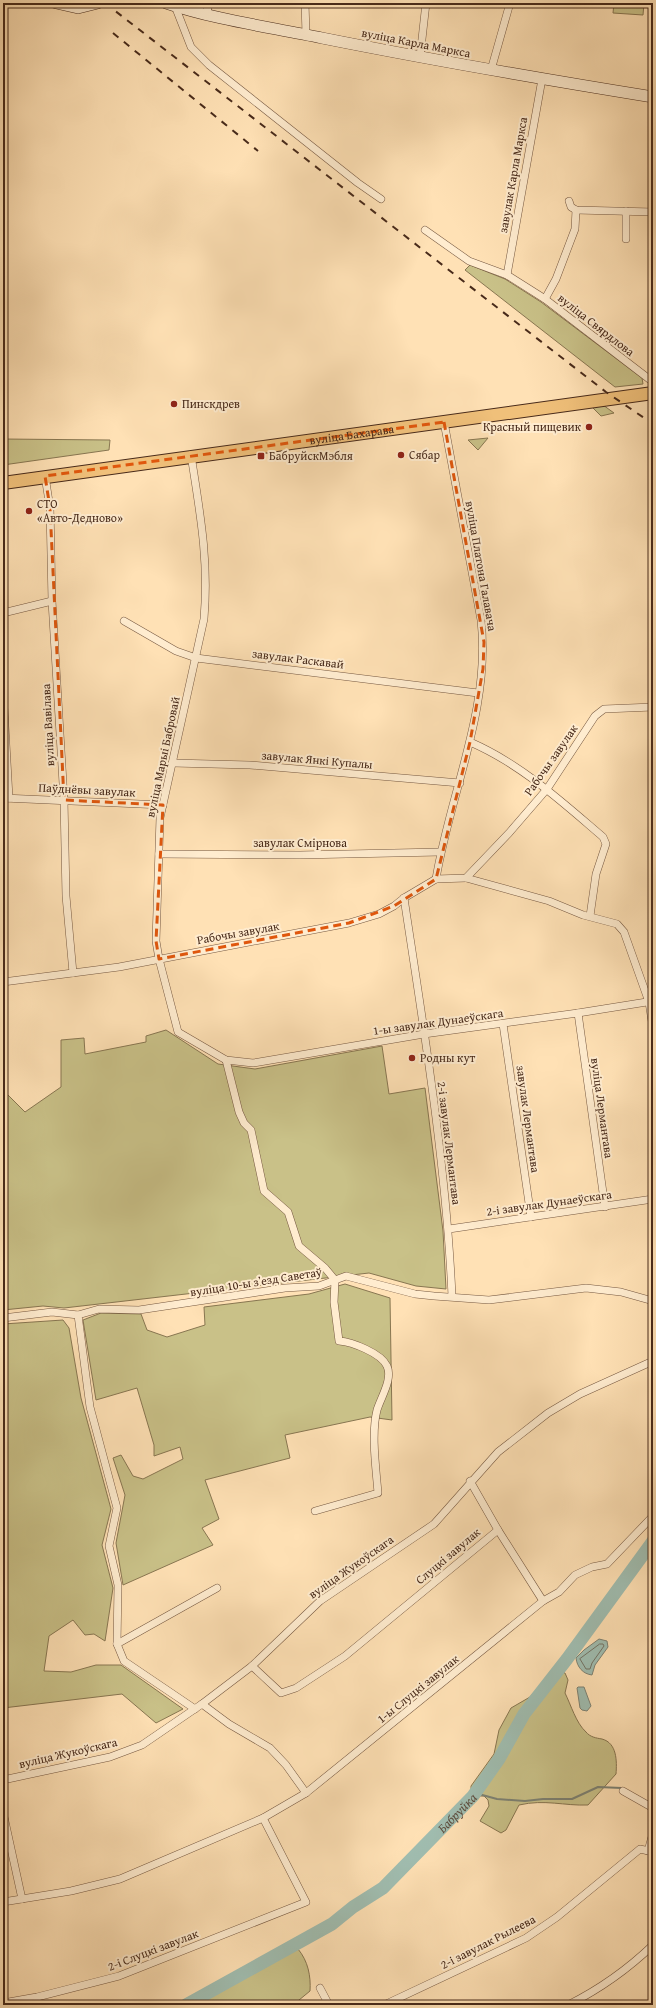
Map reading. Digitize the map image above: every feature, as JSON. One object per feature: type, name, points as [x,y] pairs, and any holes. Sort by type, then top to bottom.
[{"type":"main road","points":[[56,3],[78,8],[98,3]]},
{"type":"main road","name":"вуліца Карла Маркса","points":[[170,5],[208,15],[420,57],[653,97]]},
{"type":"main road","name":"вуліца Бахарава","points":[[3,482],[191,455],[653,393]]},
{"type":"street","points":[[207,3],[208,15]]},
{"type":"street","points":[[305,3],[306,34]]},
{"type":"street","points":[[420,57],[426,3]]},
{"type":"street","points":[[492,70],[510,3]]},
{"type":"street","name":"вуліца Карла Маркса","points":[[170,5],[191,47],[209,65],[352,178],[381,199]]},
{"type":"street","name":"завулак Карла Маркса","points":[[507,275],[542,79]]},
{"type":"street","points":[[569,201],[571,207],[576,210],[653,212]]},
{"type":"street","name":"вуліца Свярдлова","points":[[545,299],[556,278],[575,229],[576,210]]},
{"type":"street","points":[[626,211],[626,239]]},
{"type":"street","name":"вуліца Свярдлова","points":[[425,230],[469,260],[507,275],[545,299],[653,382]]},
{"type":"street","name":"вуліца Платона Галавача","points":[[436,879],[440,852],[470,742],[483,669],[484,642],[444,422]]},
{"type":"street","name":"вуліца Марыі Бабровай","points":[[191,455],[205,542],[207,587],[204,619],[160,818],[156,941],[159,959],[178,1032],[226,1060]]},
{"type":"street","name":"вуліца Вавілава","points":[[45,476],[50,508],[52,601],[64,800],[66,896],[72,973]]},
{"type":"street","points":[[3,613],[52,601]]},
{"type":"street","name":"завулак Раскавай","points":[[124,621],[176,651],[196,658],[478,692]]},
{"type":"street","name":"Паўднёвы завулак","points":[[3,690],[6,798],[163,805]]},
{"type":"street","name":"Рабочы завулак","points":[[466,878],[509,833],[547,789],[595,716],[604,709],[617,707],[653,707]]},
{"type":"street","points":[[470,742],[494,752],[547,789],[603,837],[606,844],[596,874],[590,916]]},
{"type":"street","name":"завулак Янкі Купалы","points":[[173,763],[250,765],[460,783]]},
{"type":"street","name":"завулак Смірнова","points":[[159,854],[300,855],[440,852]]},
{"type":"street","name":"Рабочы завулак","points":[[3,982],[119,967],[350,923],[379,914],[436,879],[466,878],[549,901],[617,924],[624,932],[651,1001],[653,1028]]},
{"type":"street","name":"2-і завулак Лермантава","points":[[404,898],[424,1034],[449,1229],[452,1296]]},
{"type":"street","name":"1-ы завулак Дунаеўскага","points":[[226,1060],[253,1063],[424,1034],[503,1024],[651,1001]]},
{"type":"street","name":"вуліца Лермантава","points":[[578,1013],[605,1207]]},
{"type":"street","name":"завулак Лермантава","points":[[503,1024],[531,1217]]},
{"type":"street","points":[[226,1060],[239,1112],[244,1123],[251,1130],[264,1191],[288,1212],[299,1246],[325,1268],[335,1280],[334,1302],[339,1341],[361,1346],[379,1357],[387,1366],[388,1381],[377,1412],[375,1442],[378,1493],[315,1511]]},
{"type":"street","name":"2-і завулак Дунаеўскага","points":[[449,1229],[653,1199]]},
{"type":"street","name":"вуліца 10-ы зʼезд Саветаў","points":[[3,1318],[52,1312],[78,1315],[99,1309],[139,1310],[285,1288],[319,1286],[346,1276],[415,1294],[489,1300],[586,1288],[621,1292],[653,1301]]},
{"type":"street","points":[[78,1315],[90,1407],[117,1508],[109,1546],[118,1585],[117,1644],[124,1661],[195,1709]]},
{"type":"street","name":"вуліца Жукоўскага","points":[[3,1780],[110,1757],[142,1745],[202,1704],[252,1666],[320,1601],[434,1524],[470,1481],[498,1452],[548,1412],[580,1394],[653,1361]]},
{"type":"street","points":[[470,1481],[498,1530]]},
{"type":"street","points":[[543,1601],[559,1592],[575,1575],[592,1567],[607,1564],[653,1516]]},
{"type":"street","name":"Слуцкі завулак","points":[[252,1666],[281,1693],[296,1688],[345,1656],[498,1530],[543,1601]]},
{"type":"street","points":[[117,1644],[217,1588]]},
{"type":"street","name":"1-ы Слуцкі завулак","points":[[3,1902],[71,1891],[120,1879],[263,1818],[306,1794],[543,1601]]},
{"type":"street","points":[[202,1704],[229,1724],[270,1748],[286,1765],[306,1794]]},
{"type":"street","points":[[623,1791],[653,1808]]},
{"type":"street","points":[[3,1812],[22,1899]]},
{"type":"street","name":"2-і Слуцкі завулак","points":[[3,2003],[37,1997],[119,1976],[306,1902],[263,1818]]},
{"type":"street","points":[[650,1851],[653,1833]]},
{"type":"street","name":"2-і завулак Рылеева","points":[[384,2005],[526,1938],[557,1917],[640,1849],[650,1851]]},
{"type":"street","points":[[568,2005],[597,1990],[634,1963],[653,1945]]},
{"type":"street","points":[[320,1988],[329,2005]]},
{"type":"highlighted area","points":[[444,422],[484,642],[483,669],[470,742],[436,879],[394,906],[349,923],[159,959],[156,941],[163,805],[64,800],[50,508],[45,476]]},
{"type":"shaded area","points":[[614,3],[644,3],[643,15],[613,13]]},
{"type":"shaded area","points":[[470,265],[505,279],[541,302],[642,378],[643,384],[615,387],[465,270]]},
{"type":"shaded area","points":[[603,405],[614,413],[601,416],[592,407]]},
{"type":"shaded area","points":[[488,438],[478,450],[468,440]]},
{"type":"shaded area","points":[[3,439],[110,440],[109,450],[3,465]]},
{"type":"shaded area","points":[[166,1030],[218,1064],[255,1069],[382,1046],[389,1094],[425,1088],[443,1231],[446,1289],[416,1286],[369,1273],[64,1308],[43,1306],[3,1310],[3,1090],[25,1112],[61,1087],[61,1040],[84,1038],[85,1054],[146,1042],[146,1036]]},
{"type":"shaded area","points":[[345,1284],[390,1298],[392,1420],[370,1417],[285,1435],[290,1458],[205,1480],[219,1519],[202,1528],[213,1545],[123,1585],[116,1543],[125,1495],[113,1458],[121,1455],[133,1476],[143,1479],[183,1459],[180,1447],[154,1456],[154,1445],[137,1388],[96,1400],[83,1320],[101,1313],[141,1314],[147,1330],[167,1337],[205,1325],[204,1307],[309,1294]]},
{"type":"shaded area","points":[[63,1320],[69,1328],[81,1398],[111,1509],[102,1545],[113,1588],[105,1641],[94,1634],[85,1635],[73,1620],[49,1636],[44,1671],[71,1672],[96,1665],[121,1665],[183,1709],[156,1723],[122,1694],[3,1708],[3,1324]]},
{"type":"shaded area","points":[[554,1669],[565,1673],[568,1680],[565,1693],[582,1728],[591,1736],[607,1741],[611,1744],[616,1758],[616,1774],[588,1805],[528,1803],[519,1805],[506,1830],[501,1833],[480,1821],[489,1806],[488,1800],[484,1796],[473,1796],[471,1793],[471,1786],[494,1754],[499,1730],[511,1708],[530,1697]]},
{"type":"shaded area","points":[[298,1949],[308,1969],[310,1991],[293,2005],[196,2005]]},
{"type":"water","points":[[599,1639],[607,1641],[608,1647],[595,1665],[592,1675],[581,1670],[576,1658]]},
{"type":"water","points":[[578,1687],[584,1687],[591,1706],[587,1711],[580,1708]]},
{"type":"waterway","name":"Бабруйка","points":[[186,2005],[332,1924],[353,1907],[383,1888],[473,1796],[499,1759],[524,1714],[567,1659],[653,1541]]},
{"type":"waterway","points":[[475,1793],[497,1799],[525,1801],[543,1799],[572,1799],[598,1787],[622,1788]]},
{"type":"railway","points":[[105,3],[606,392],[653,424]]},
{"type":"railway","points":[[113,33],[258,151]]},
{"type":"place","name":"Пинскдрев","points":[[174,404]]},
{"type":"place","name":"Красный пищевик","points":[[589,427]]},
{"type":"place","name":"Сябар","points":[[401,455]]},
{"type":"place","name":"БабруйскМэбля","points":[[261,456]]},
{"type":"place","name":"СТО «Авто-Дедново»","points":[[29,511]]},
{"type":"place","name":"Родны кут","points":[[412,1058]]}]
